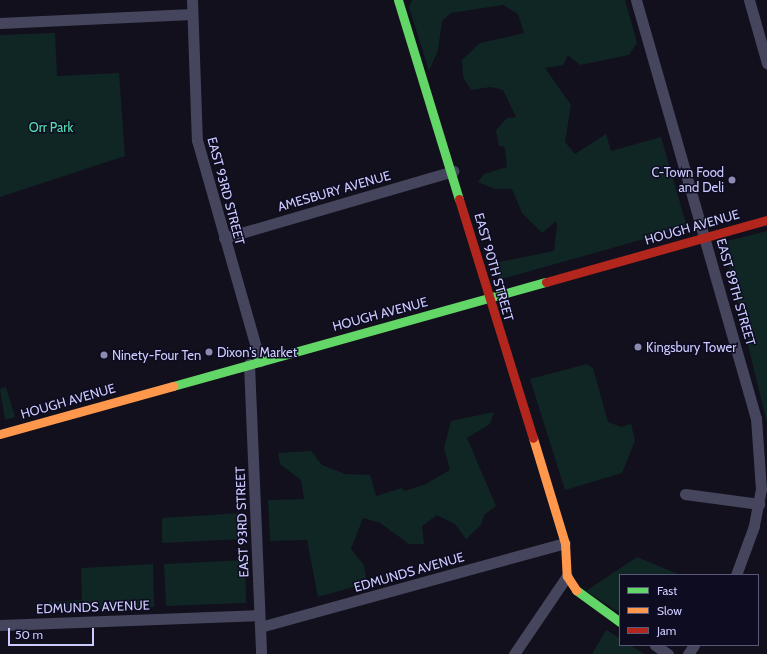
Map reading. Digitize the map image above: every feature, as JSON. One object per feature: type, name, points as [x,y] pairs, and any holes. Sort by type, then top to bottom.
[{"type":"street","name":"EAST 93RD STREET","points":[[192,0],[197,140],[224,238],[255,363],[261,654]]},
{"type":"street","name":"EAST 90TH STREET","points":[[398,0],[452,171],[489,297],[565,543],[567,576]]},
{"type":"street","name":"EAST 89TH STREET","points":[[636,0],[706,236],[756,418],[762,474],[759,504],[736,574]]},
{"type":"street","points":[[749,0],[767,63]]},
{"type":"street","points":[[0,23],[192,14]]},
{"type":"street","name":"AMESBURY AVENUE","points":[[224,238],[452,171]]},
{"type":"street","name":"HOUGH AVENUE","points":[[0,434],[767,220]]},
{"type":"street","points":[[685,494],[759,504]]},
{"type":"street","name":"EDMUNDS AVENUE","points":[[260,627],[565,543]]},
{"type":"street","points":[[514,654],[567,576],[579,595],[619,621]]},
{"type":"street","name":"EDMUNDS AVENUE","points":[[0,625],[259,615]]},
{"type":"street","points":[[656,646],[668,654]]},
{"type":"green space","points":[[412,0],[625,0],[637,43],[629,55],[580,65],[568,55],[563,65],[545,68],[571,105],[565,142],[575,154],[606,134],[611,151],[661,137],[687,227],[498,280],[494,263],[554,251],[557,225],[556,221],[542,233],[522,213],[512,189],[495,189],[478,182],[484,174],[507,167],[505,147],[499,146],[496,130],[507,118],[516,117],[503,90],[491,87],[471,90],[463,77],[462,60],[480,43],[524,33],[518,14],[503,5],[451,13],[442,21],[438,50],[429,71],[409,7]]},
{"type":"green space","name":"Orr Park","points":[[55,33],[57,76],[119,73],[125,156],[0,197],[0,35]]},
{"type":"green space","points":[[767,231],[767,423],[723,242]]},
{"type":"green space","points":[[587,364],[593,368],[608,422],[621,427],[631,424],[635,441],[622,473],[565,490],[530,379]]},
{"type":"green space","points":[[6,387],[15,417],[5,420],[0,389]]},
{"type":"green space","points":[[494,412],[490,424],[467,438],[496,506],[484,515],[481,525],[466,539],[455,524],[437,515],[422,526],[424,544],[409,544],[380,523],[363,518],[351,549],[364,565],[367,583],[318,597],[307,540],[270,541],[268,500],[304,499],[301,480],[280,464],[278,453],[311,451],[322,465],[345,474],[370,475],[376,496],[402,488],[404,491],[424,485],[450,470],[444,448],[451,421]]},
{"type":"green space","points":[[241,513],[243,539],[162,543],[162,518]]},
{"type":"green space","points":[[637,557],[678,574],[619,574],[619,612],[586,591]]},
{"type":"green space","points":[[245,560],[246,603],[166,606],[164,564]]},
{"type":"green space","points":[[153,564],[154,607],[49,611],[49,602],[82,600],[81,568]]},
{"type":"green space","points":[[606,630],[619,637],[619,646],[632,646],[644,654],[592,654]]},
{"type":"traffic: fast","points":[[398,0],[459,199]]},
{"type":"traffic: fast","points":[[173,386],[546,282]]},
{"type":"traffic: fast","points":[[576,590],[619,621]]},
{"type":"traffic: slow","points":[[0,434],[173,386]]},
{"type":"traffic: slow","points":[[533,438],[565,543],[567,576],[576,590]]},
{"type":"traffic: jam","points":[[459,199],[533,438]]},
{"type":"traffic: jam","points":[[546,282],[767,220]]},
{"type":"place","name":"C-Town Food and Deli","points":[[732,180]]},
{"type":"place","name":"Kingsbury Tower","points":[[638,347]]},
{"type":"place","name":"Dixon's Market","points":[[209,352]]},
{"type":"place","name":"Ninety-Four Ten","points":[[104,355]]}]
